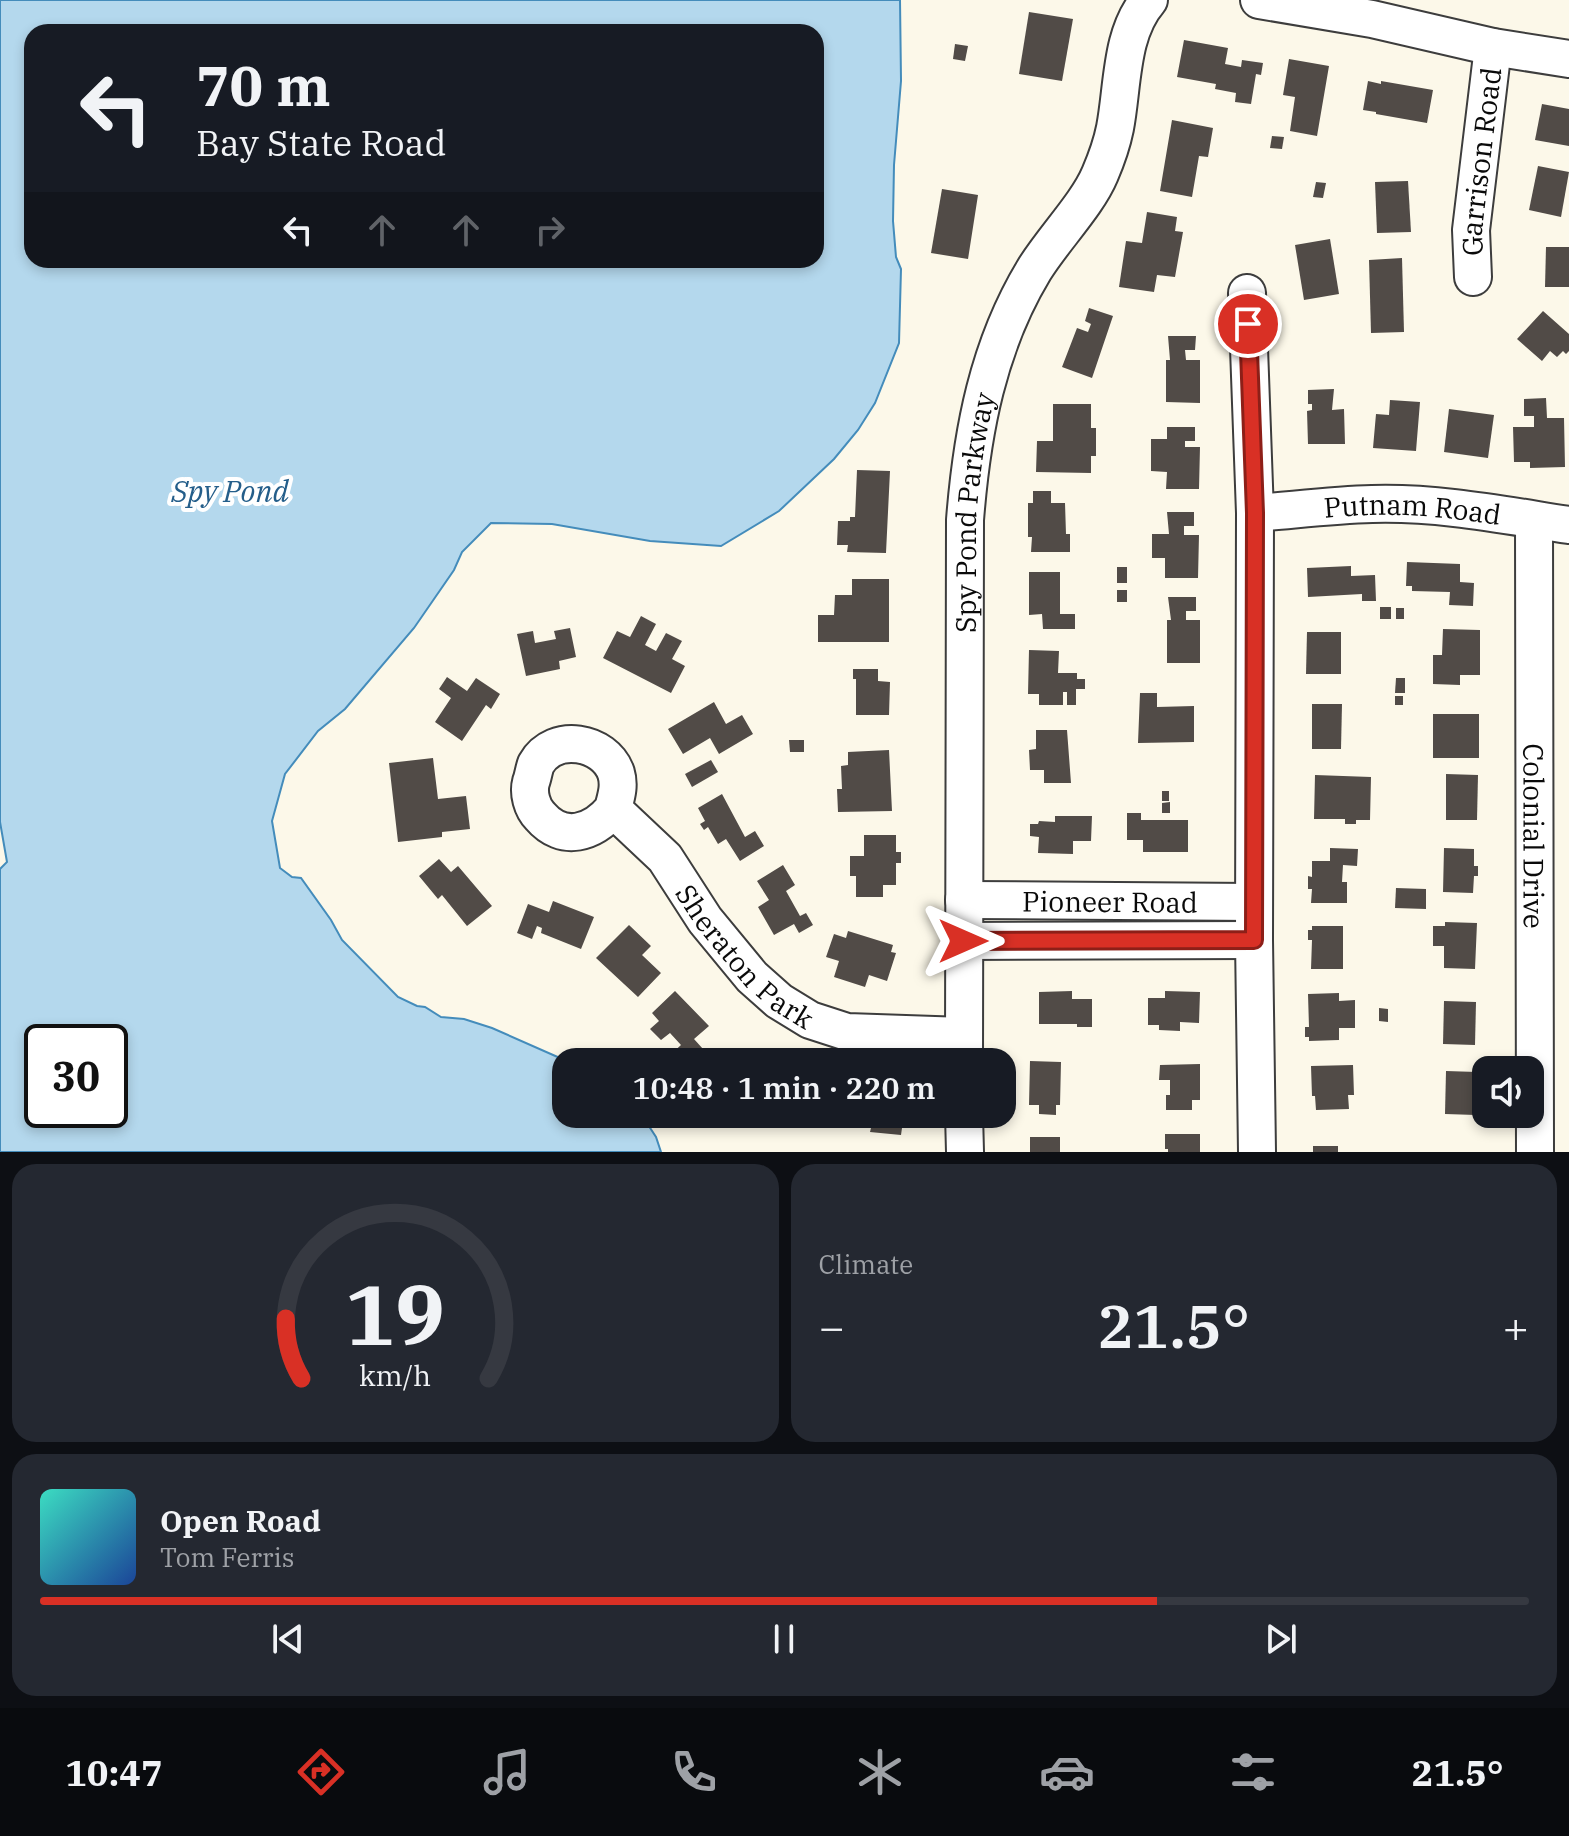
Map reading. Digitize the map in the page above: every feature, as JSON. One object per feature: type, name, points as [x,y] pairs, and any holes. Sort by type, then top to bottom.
[{"type":"street","points":[[1259,0],[1372,19],[1493,47],[1569,59]]},
{"type":"street","name":"Spy Pond Parkway","points":[[964,1048],[965,520],[969,469],[982,393],[1018,296],[1048,247],[1099,177],[1114,130],[1133,25],[1147,1]]},
{"type":"street","name":"Garrison Road","points":[[1473,277],[1471,230],[1493,47]]},
{"type":"street","points":[[1247,293],[1255,513],[1257,1152]]},
{"type":"street","name":"Putnam Road","points":[[1255,513],[1373,504],[1478,510],[1569,525]]},
{"type":"street","name":"Colonial Drive","points":[[1534,520],[1535,1152]]},
{"type":"street","name":"Sheraton Park","points":[[613,809],[665,858],[705,920],[752,977],[779,1001],[810,1020],[847,1032],[957,1048]]},
{"type":"street","name":"Pioneer Road","points":[[964,900],[1254,902]]},
{"type":"street","name":"Pioneer Road","points":[[963,941],[1254,940]]},
{"type":"street","points":[[964,1128],[965,1152]]},
{"type":"water","name":"Spy Pond","points":[[0,0],[900,0],[901,81],[893,221],[896,257],[901,269],[899,343],[875,403],[858,430],[834,459],[779,511],[721,546],[650,541],[552,524],[491,523],[462,552],[454,570],[414,628],[345,709],[318,731],[285,774],[272,821],[280,868],[292,877],[301,878],[342,940],[398,997],[441,1017],[464,1019],[492,1028],[552,1054],[552,1128],[650,1128],[661,1152],[0,1152],[0,869],[7,862],[0,822]]},
{"type":"building","points":[[1029,12],[1073,19],[1062,81],[1019,74]]},
{"type":"building","points":[[1184,40],[1228,48],[1225,64],[1241,67],[1242,60],[1263,63],[1261,75],[1256,74],[1251,104],[1235,102],[1236,93],[1215,89],[1216,84],[1177,77]]},
{"type":"building","points":[[955,44],[968,46],[965,61],[953,59]]},
{"type":"building","points":[[1289,59],[1329,66],[1317,136],[1290,131],[1295,97],[1283,95]]},
{"type":"building","points":[[1368,81],[1433,90],[1427,123],[1363,110]]},
{"type":"building","points":[[1542,104],[1569,109],[1569,146],[1535,140]]},
{"type":"building","points":[[1172,120],[1213,128],[1208,157],[1199,156],[1192,197],[1160,191]]},
{"type":"building","points":[[1272,136],[1284,137],[1282,149],[1270,148]]},
{"type":"building","points":[[1538,166],[1569,172],[1561,217],[1529,210]]},
{"type":"building","points":[[1408,181],[1411,232],[1377,233],[1375,182]]},
{"type":"building","points":[[1316,182],[1326,183],[1323,198],[1313,197]]},
{"type":"building","points":[[942,189],[978,195],[968,259],[931,253]]},
{"type":"building","points":[[1147,212],[1177,217],[1175,231],[1183,232],[1175,277],[1157,275],[1154,292],[1119,287],[1126,241],[1142,243]]},
{"type":"building","points":[[1330,239],[1339,294],[1304,300],[1295,245]]},
{"type":"building","points":[[1546,247],[1569,247],[1569,287],[1545,287]]},
{"type":"building","points":[[1402,258],[1404,332],[1371,333],[1369,260]]},
{"type":"building","points":[[1089,308],[1113,316],[1092,378],[1062,367],[1077,328],[1088,332],[1091,324],[1085,321]]},
{"type":"building","points":[[1543,311],[1569,334],[1569,351],[1566,354],[1563,351],[1557,357],[1550,351],[1542,361],[1517,339]]},
{"type":"building","points":[[1168,336],[1196,336],[1195,350],[1185,350],[1186,360],[1200,360],[1200,403],[1166,402],[1166,360],[1170,360]]},
{"type":"building","points":[[1334,389],[1332,410],[1344,409],[1345,444],[1308,444],[1307,411],[1312,410],[1312,404],[1308,404],[1308,390]]},
{"type":"building","points":[[1546,398],[1547,418],[1564,418],[1565,467],[1530,468],[1530,462],[1514,462],[1513,427],[1534,427],[1534,416],[1524,416],[1524,399]]},
{"type":"building","points":[[1390,400],[1420,402],[1416,451],[1373,448],[1376,414],[1389,415]]},
{"type":"building","points":[[1053,404],[1091,404],[1091,428],[1096,428],[1096,456],[1091,456],[1091,473],[1036,472],[1037,441],[1053,441]]},
{"type":"building","points":[[1449,409],[1494,415],[1488,458],[1444,452]]},
{"type":"building","points":[[1167,427],[1195,427],[1195,441],[1185,441],[1185,447],[1200,447],[1199,489],[1166,489],[1167,472],[1151,471],[1151,439],[1167,439]]},
{"type":"building","points":[[857,470],[890,471],[886,553],[847,552],[848,545],[837,545],[838,521],[850,521],[850,517],[855,517]]},
{"type":"building","points":[[1033,491],[1051,491],[1051,503],[1065,503],[1070,552],[1031,552],[1028,503],[1033,503]]},
{"type":"building","points":[[1167,512],[1194,512],[1194,526],[1184,526],[1184,535],[1199,535],[1198,578],[1165,578],[1165,558],[1152,558],[1152,534],[1169,534]]},
{"type":"building","points":[[1407,562],[1460,564],[1460,582],[1474,583],[1473,606],[1449,605],[1450,592],[1412,591],[1412,586],[1406,586]]},
{"type":"building","points":[[1351,566],[1351,576],[1375,575],[1376,601],[1362,601],[1362,594],[1308,597],[1307,568]]},
{"type":"building","points":[[1117,567],[1127,567],[1127,583],[1117,583]]},
{"type":"building","points":[[1029,572],[1060,572],[1060,614],[1075,614],[1075,629],[1043,629],[1042,614],[1029,615]]},
{"type":"building","points":[[852,579],[889,579],[889,642],[818,642],[818,615],[834,615],[835,595],[852,595]]},
{"type":"building","points":[[1117,590],[1127,590],[1127,602],[1117,602]]},
{"type":"building","points":[[1168,597],[1196,597],[1196,611],[1186,611],[1186,620],[1200,620],[1200,663],[1167,663],[1167,620],[1171,620]]},
{"type":"building","points":[[1380,607],[1391,607],[1391,619],[1380,619]]},
{"type":"building","points":[[1396,608],[1404,608],[1404,619],[1396,619]]},
{"type":"building","points":[[641,616],[656,624],[645,645],[656,651],[666,633],[682,641],[672,659],[685,666],[671,693],[603,658],[617,631],[630,637]]},
{"type":"building","points":[[570,628],[576,657],[559,661],[560,669],[526,676],[517,634],[533,631],[535,643],[556,639],[554,631]]},
{"type":"building","points":[[1443,629],[1480,630],[1480,675],[1460,675],[1460,685],[1433,684],[1433,655],[1442,655]]},
{"type":"building","points":[[1307,632],[1341,632],[1341,674],[1306,674]]},
{"type":"building","points":[[1029,650],[1059,651],[1058,673],[1077,673],[1077,679],[1085,679],[1085,689],[1076,689],[1076,705],[1067,705],[1067,692],[1063,692],[1063,705],[1039,705],[1039,694],[1028,694]]},
{"type":"building","points":[[853,669],[878,669],[878,681],[890,682],[889,715],[856,715]]},
{"type":"building","points":[[447,677],[467,691],[476,678],[500,694],[491,709],[486,705],[462,741],[435,722],[451,698],[439,689]]},
{"type":"building","points":[[1396,678],[1405,678],[1405,693],[1395,693]]},
{"type":"building","points":[[1140,693],[1157,693],[1157,707],[1194,706],[1194,742],[1138,743]]},
{"type":"building","points":[[1395,696],[1403,696],[1403,705],[1395,705]]},
{"type":"building","points":[[714,702],[726,724],[742,715],[753,734],[719,754],[710,738],[683,754],[668,729]]},
{"type":"building","points":[[1312,704],[1342,704],[1341,749],[1312,749]]},
{"type":"building","points":[[1433,714],[1479,714],[1479,758],[1433,758]]},
{"type":"building","points":[[1036,730],[1067,730],[1071,783],[1044,783],[1044,770],[1030,770],[1029,750],[1036,749]]},
{"type":"building","points":[[789,740],[804,740],[804,752],[790,752]]},
{"type":"building","points":[[889,750],[892,811],[838,812],[837,789],[842,789],[841,766],[848,765],[848,752]]},
{"type":"building","points":[[433,758],[438,799],[466,796],[470,829],[442,832],[442,837],[398,842],[389,763]]},
{"type":"building","points":[[711,760],[718,772],[692,787],[685,774]]},
{"type":"building","points":[[1446,774],[1478,775],[1477,820],[1446,820]]},
{"type":"building","points":[[1315,775],[1371,777],[1370,820],[1345,824],[1345,819],[1314,819]]},
{"type":"building","points":[[1162,791],[1169,791],[1169,801],[1162,801]]},
{"type":"building","points":[[722,794],[745,837],[755,831],[764,846],[740,861],[726,839],[718,844],[708,827],[704,830],[700,824],[705,821],[698,808]]},
{"type":"building","points":[[1170,802],[1170,813],[1162,813],[1162,803]]},
{"type":"building","points":[[1127,813],[1141,813],[1141,820],[1188,820],[1188,852],[1143,852],[1143,840],[1127,840]]},
{"type":"building","points":[[1055,816],[1092,816],[1091,841],[1073,841],[1073,854],[1038,853],[1039,837],[1030,836],[1030,824],[1055,822]]},
{"type":"building","points":[[864,835],[896,835],[896,852],[901,852],[901,863],[896,863],[896,885],[883,885],[883,897],[856,897],[856,876],[850,876],[850,856],[864,856]]},
{"type":"building","points":[[1330,848],[1358,849],[1357,866],[1343,865],[1342,882],[1347,882],[1347,903],[1311,903],[1312,889],[1308,889],[1308,876],[1312,877],[1312,861],[1330,861]]},
{"type":"building","points":[[1444,848],[1474,849],[1474,866],[1478,866],[1478,876],[1474,876],[1473,893],[1443,892]]},
{"type":"building","points":[[439,859],[451,872],[458,866],[492,906],[467,926],[442,895],[438,899],[419,876]]},
{"type":"building","points":[[783,865],[795,885],[786,891],[800,916],[806,913],[813,925],[799,933],[794,924],[774,935],[758,907],[769,900],[757,881]]},
{"type":"building","points":[[1396,888],[1426,889],[1426,909],[1395,908]]},
{"type":"building","points":[[553,901],[594,917],[581,949],[541,933],[542,928],[537,926],[532,939],[517,933],[528,904],[549,912]]},
{"type":"building","points":[[1445,922],[1477,923],[1475,969],[1444,968],[1444,946],[1433,946],[1433,926],[1445,926]]},
{"type":"building","points":[[629,925],[651,946],[642,955],[661,973],[638,997],[596,958]]},
{"type":"building","points":[[1312,926],[1343,926],[1343,969],[1311,969],[1312,940],[1308,940],[1308,930],[1312,930]]},
{"type":"building","points":[[848,931],[893,945],[891,952],[896,953],[887,981],[869,975],[865,987],[834,977],[839,961],[826,957],[834,934],[846,938]]},
{"type":"building","points":[[675,991],[709,1026],[694,1039],[702,1048],[678,1048],[681,1045],[670,1033],[661,1040],[650,1029],[659,1021],[652,1013]]},
{"type":"building","points":[[1072,991],[1072,999],[1092,999],[1092,1027],[1039,1024],[1039,992]]},
{"type":"building","points":[[1165,991],[1200,992],[1199,1023],[1180,1022],[1180,1031],[1159,1030],[1159,1025],[1148,1025],[1148,998],[1165,998]]},
{"type":"building","points":[[1339,993],[1339,1001],[1355,1000],[1355,1028],[1339,1028],[1339,1040],[1309,1041],[1309,1037],[1305,1037],[1305,1027],[1309,1027],[1308,994]]},
{"type":"building","points":[[1444,1001],[1476,1002],[1475,1045],[1443,1044]]},
{"type":"building","points":[[1379,1008],[1388,1009],[1388,1022],[1379,1021]]},
{"type":"building","points":[[1030,1061],[1061,1062],[1060,1105],[1056,1105],[1056,1115],[1039,1114],[1039,1105],[1029,1105]]},
{"type":"building","points":[[1200,1064],[1200,1100],[1192,1100],[1192,1110],[1166,1110],[1170,1080],[1159,1080],[1160,1065]]},
{"type":"building","points":[[1353,1065],[1354,1095],[1348,1095],[1349,1109],[1316,1110],[1311,1066]]},
{"type":"building","points":[[1446,1071],[1472,1072],[1472,1115],[1445,1114]]},
{"type":"building","points":[[871,1128],[902,1128],[901,1135],[870,1132]]},
{"type":"building","points":[[1165,1134],[1200,1134],[1200,1152],[1168,1152],[1165,1149]]},
{"type":"building","points":[[1030,1137],[1060,1137],[1060,1152],[1030,1152]]},
{"type":"building","points":[[1313,1146],[1338,1146],[1338,1152],[1313,1152]]},
{"type":"route","points":[[963,941],[1254,940],[1255,513],[1248,324]]}]
